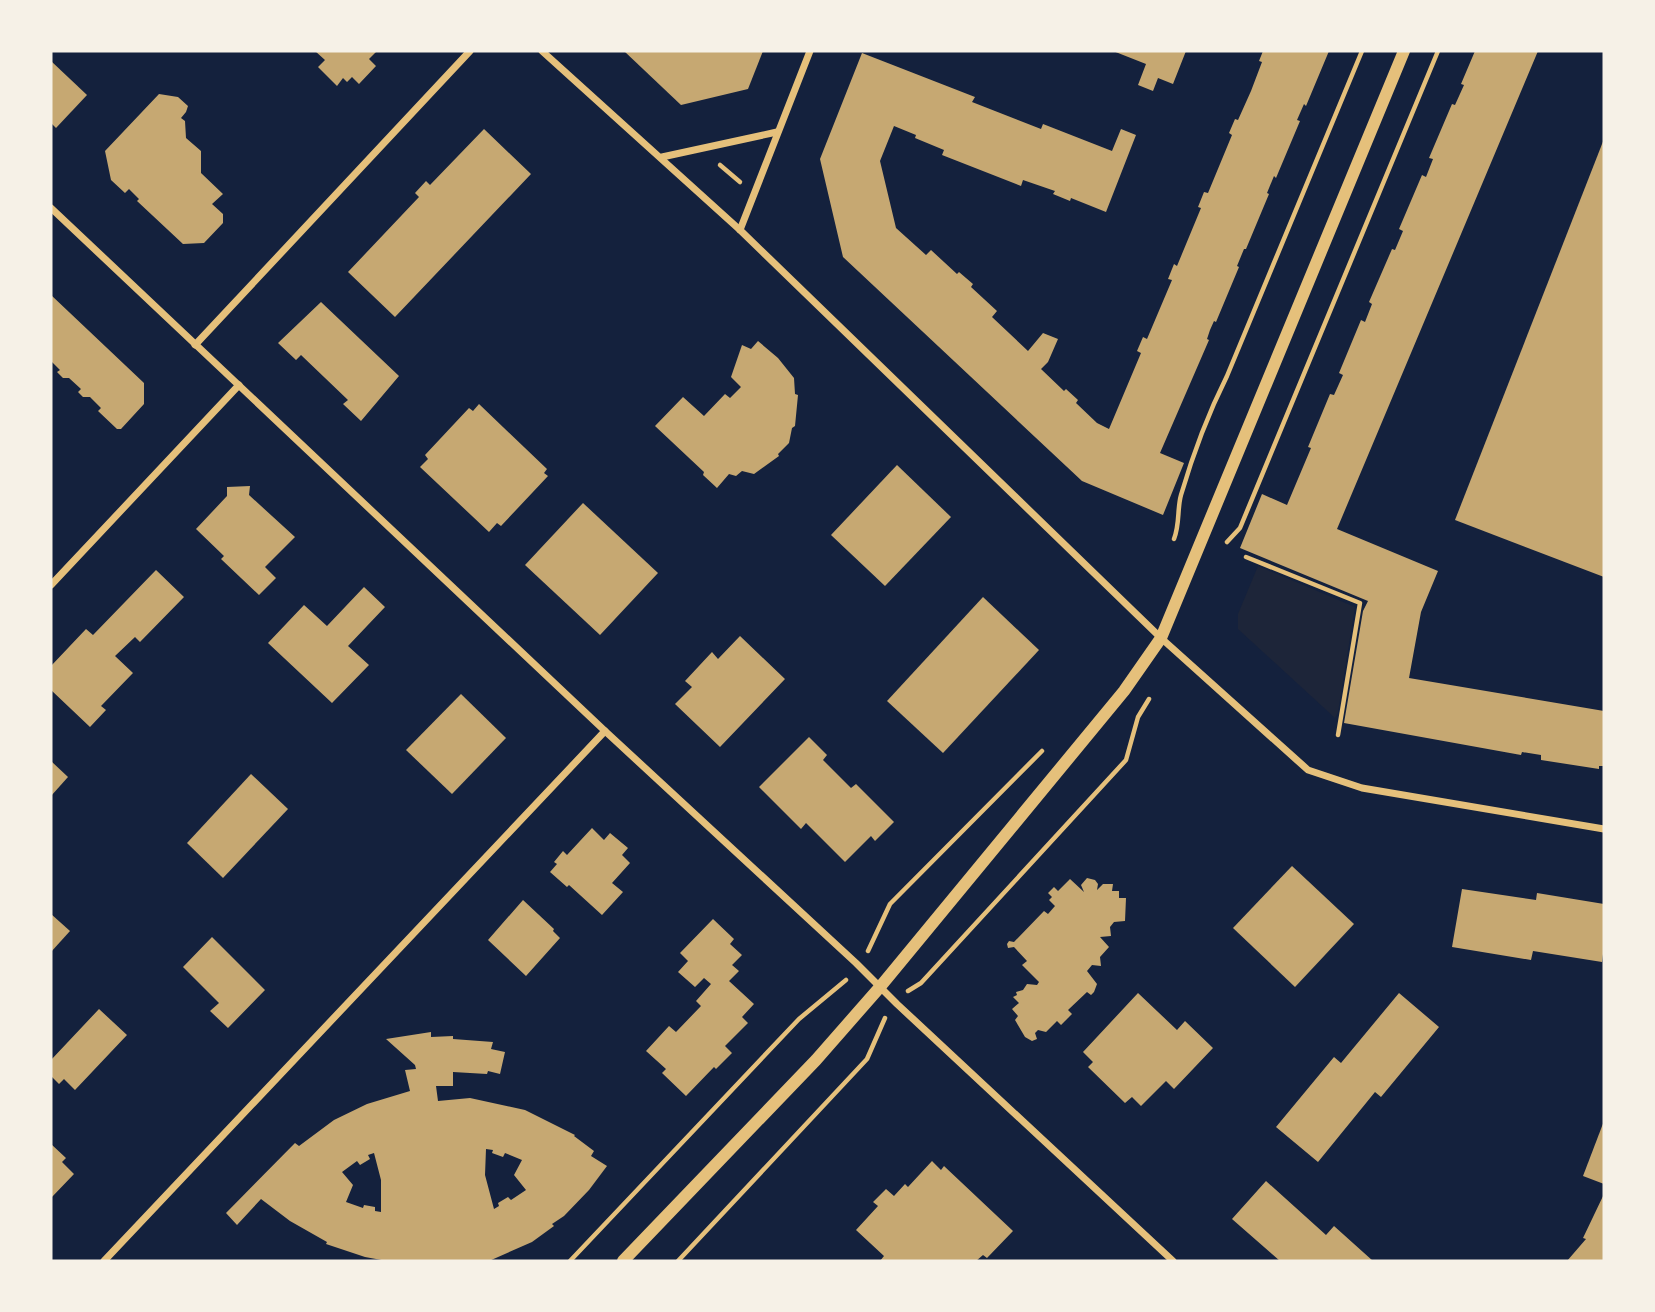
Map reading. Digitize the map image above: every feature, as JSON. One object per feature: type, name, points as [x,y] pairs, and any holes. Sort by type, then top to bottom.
[{"type":"street","points":[[195,345],[470,51]]},
{"type":"street","points":[[542,51],[740,230],[1161,638],[1308,770],[1362,788],[1604,830]]},
{"type":"street","points":[[740,230],[810,51]]},
{"type":"street","points":[[623,1261],[816,1060],[880,987],[1124,691],[1161,638],[1404,51]]},
{"type":"street","points":[[662,157],[777,132]]},
{"type":"street","points":[[51,208],[604,731],[1173,1261]]},
{"type":"street","points":[[51,585],[239,385]]},
{"type":"street","points":[[104,1261],[604,731]]},
{"type":"path","points":[[1172,545],[1179,523],[1180,498],[1206,419],[1362,51]]},
{"type":"path","points":[[1225,545],[1240,528],[1438,51]]},
{"type":"path","points":[[720,165],[740,182]]},
{"type":"path","points":[[1246,557],[1360,603],[1338,735]]},
{"type":"path","points":[[908,991],[921,983],[1126,760],[1138,717]]},
{"type":"path","points":[[867,952],[890,904],[1047,745]]},
{"type":"path","points":[[570,1261],[799,1019],[850,977]]},
{"type":"path","points":[[678,1261],[867,1059],[886,1015]]},
{"type":"shaded area","points":[[1258,566],[1355,607],[1335,718],[1238,629],[1238,614]]},
{"type":"building","points":[[315,51],[377,51],[369,59],[376,66],[359,84],[352,77],[347,82],[343,78],[337,86],[318,67],[325,60]]},
{"type":"building","points":[[624,51],[763,51],[748,89],[681,105]]},
{"type":"building","points":[[1113,51],[1186,51],[1173,84],[1158,78],[1153,91],[1138,85],[1146,64]]},
{"type":"building","points":[[1263,51],[1329,51],[1306,106],[1304,104],[1297,120],[1300,121],[1276,178],[1274,176],[1267,193],[1269,194],[1237,266],[1239,267],[1216,322],[1214,321],[1210,330],[1209,340],[1160,453],[1184,463],[1163,515],[1082,481],[843,257],[820,159],[862,53],[975,97],[972,102],[1041,129],[1043,124],[1112,151],[1121,129],[1136,135],[1106,212],[1071,198],[1070,201],[1053,194],[1055,191],[1023,180],[1021,186],[942,155],[944,150],[894,126],[880,161],[896,228],[926,255],[931,250],[957,274],[959,272],[973,284],[971,287],[997,311],[992,317],[1028,351],[1043,333],[1058,339],[1048,362],[1041,369],[1078,400],[1076,403],[1097,423],[1109,429],[1141,353],[1137,351],[1143,337],[1147,339],[1172,280],[1168,279],[1174,264],[1177,266],[1201,208],[1198,207],[1204,192],[1208,193],[1232,135],[1229,133],[1251,91],[1262,62],[1259,61]]},
{"type":"building","points":[[1475,51],[1538,51],[1337,529],[1438,571],[1421,612],[1409,678],[1604,711],[1604,766],[1599,766],[1599,769],[1541,760],[1541,755],[1522,752],[1521,755],[1344,723],[1363,611],[1368,601],[1240,548],[1262,494],[1287,505],[1330,394],[1334,395],[1343,375],[1339,373],[1361,320],[1365,322],[1372,304],[1369,302],[1392,249],[1395,250],[1403,231],[1399,229],[1422,175],[1426,177],[1433,159],[1429,158],[1452,104],[1455,105],[1464,85],[1461,84]]},
{"type":"building","points":[[51,61],[87,95],[56,128],[51,123]]},
{"type":"building","points":[[159,94],[178,97],[188,106],[181,118],[185,121],[186,138],[201,151],[201,173],[223,194],[212,204],[223,214],[223,223],[204,243],[183,244],[137,201],[139,199],[129,189],[125,193],[111,180],[105,151]]},
{"type":"building","points":[[484,129],[531,174],[395,317],[348,272],[419,197],[415,193],[426,181],[430,185]]},
{"type":"building","points":[[1604,139],[1604,577],[1455,520]]},
{"type":"building","points":[[51,295],[144,383],[144,404],[121,429],[117,429],[98,411],[101,408],[90,397],[83,397],[78,392],[81,389],[69,378],[63,378],[57,372],[60,370],[51,361]]},
{"type":"building","points":[[321,302],[399,376],[361,421],[343,404],[348,400],[301,355],[296,360],[278,343]]},
{"type":"building","points":[[758,341],[778,358],[794,378],[795,394],[798,395],[795,426],[792,428],[789,443],[779,456],[754,474],[742,471],[736,476],[729,474],[717,488],[703,475],[704,472],[655,426],[683,397],[704,416],[725,394],[730,398],[741,387],[731,377],[742,345],[751,349]]},
{"type":"building","points":[[479,404],[547,469],[544,473],[548,476],[501,526],[497,523],[489,532],[420,467],[428,459],[425,455],[469,408],[473,411]]},
{"type":"building","points":[[897,465],[951,517],[885,586],[831,535]]},
{"type":"building","points":[[250,486],[249,495],[295,537],[265,567],[276,578],[259,595],[221,559],[224,556],[196,529],[227,496],[227,487]]},
{"type":"building","points":[[583,503],[658,573],[600,635],[525,565]]},
{"type":"building","points":[[156,570],[184,597],[140,642],[135,637],[115,656],[133,673],[101,706],[106,710],[90,727],[51,690],[51,666],[86,629],[93,635]]},
{"type":"building","points":[[364,587],[385,607],[348,646],[369,665],[332,703],[268,643],[304,605],[327,626]]},
{"type":"building","points":[[983,597],[1039,650],[943,753],[887,701]]},
{"type":"building","points":[[740,636],[785,679],[720,747],[675,704],[692,687],[685,681],[712,652],[718,659]]},
{"type":"building","points":[[461,694],[506,738],[452,794],[406,750]]},
{"type":"building","points":[[809,737],[827,755],[823,760],[851,788],[856,784],[894,822],[875,841],[871,836],[845,862],[806,823],[801,829],[759,787]]},
{"type":"building","points":[[51,761],[68,777],[51,796]]},
{"type":"building","points":[[251,774],[288,809],[223,878],[187,843]]},
{"type":"building","points":[[592,828],[604,840],[610,833],[628,848],[622,855],[630,863],[612,883],[623,892],[602,915],[550,872],[563,851],[567,855]]},
{"type":"building","points":[[1292,866],[1354,924],[1295,987],[1233,928]]},
{"type":"building","points":[[1087,878],[1095,880],[1098,884],[1097,890],[1103,884],[1113,884],[1112,891],[1119,891],[1119,898],[1126,898],[1125,921],[1114,922],[1110,927],[1111,936],[1100,937],[1109,947],[1100,957],[1101,966],[1092,965],[1087,971],[1097,984],[1094,992],[1091,995],[1087,992],[1068,1010],[1072,1014],[1061,1025],[1057,1021],[1046,1032],[1038,1030],[1035,1033],[1037,1039],[1032,1041],[1025,1037],[1015,1020],[1018,1016],[1012,1009],[1019,1003],[1013,997],[1027,984],[1037,985],[1039,982],[1022,965],[1027,961],[1014,947],[1008,948],[1007,944],[1009,941],[1014,942],[1044,911],[1048,914],[1055,906],[1049,900],[1052,897],[1048,893],[1054,887],[1058,891],[1070,879],[1084,892],[1081,885]]},
{"type":"building","points":[[1462,889],[1536,900],[1537,893],[1604,904],[1602,962],[1533,951],[1531,960],[1452,947]]},
{"type":"building","points":[[523,900],[560,938],[526,976],[488,940]]},
{"type":"building","points":[[51,914],[70,931],[51,952]]},
{"type":"building","points":[[713,919],[734,939],[730,944],[742,955],[732,965],[739,971],[729,981],[754,1004],[742,1017],[748,1023],[725,1046],[732,1053],[686,1096],[662,1073],[666,1069],[646,1051],[669,1026],[676,1032],[701,1006],[696,1001],[711,984],[704,978],[695,987],[678,972],[688,961],[680,953]]},
{"type":"building","points":[[212,937],[265,990],[228,1028],[210,1011],[219,1003],[183,967]]},
{"type":"building","points":[[1138,993],[1177,1030],[1185,1021],[1213,1048],[1174,1089],[1166,1081],[1141,1106],[1132,1097],[1125,1103],[1088,1067],[1093,1062],[1083,1052]]},
{"type":"building","points":[[1399,993],[1439,1027],[1381,1097],[1375,1092],[1318,1162],[1276,1127],[1334,1057],[1341,1063]]},
{"type":"building","points":[[99,1009],[127,1035],[75,1090],[64,1079],[59,1084],[51,1076],[51,1060]]},
{"type":"building","points":[[431,1032],[431,1037],[453,1036],[453,1039],[493,1042],[491,1049],[505,1052],[500,1074],[488,1071],[487,1074],[453,1072],[453,1086],[436,1086],[438,1101],[470,1098],[525,1110],[575,1135],[594,1151],[591,1156],[607,1166],[589,1190],[564,1216],[552,1224],[554,1226],[532,1242],[489,1261],[387,1261],[365,1257],[326,1244],[327,1242],[290,1221],[261,1199],[237,1225],[226,1213],[295,1143],[299,1146],[334,1120],[367,1104],[410,1091],[405,1070],[416,1069],[415,1065],[386,1039]],"holes":[[[486,1149],[503,1157],[505,1153],[522,1160],[514,1175],[526,1190],[511,1200],[508,1197],[494,1209],[485,1175]],[[374,1153],[381,1180],[381,1212],[375,1211],[375,1207],[364,1205],[363,1208],[346,1202],[353,1185],[342,1172],[357,1161],[360,1165],[370,1159],[368,1155]]]},
{"type":"building","points":[[1604,1121],[1604,1184],[1583,1176]]},
{"type":"building","points":[[51,1144],[66,1158],[62,1162],[74,1174],[51,1198]]},
{"type":"building","points":[[932,1161],[941,1170],[944,1166],[1013,1231],[987,1258],[983,1255],[976,1261],[880,1261],[884,1256],[856,1230],[878,1206],[873,1202],[886,1189],[894,1196],[905,1184],[908,1187]]},
{"type":"building","points":[[1266,1181],[1326,1235],[1334,1226],[1373,1261],[1280,1261],[1232,1219]]},
{"type":"building","points":[[1604,1194],[1604,1261],[1567,1261],[1586,1239],[1583,1238]]}]
